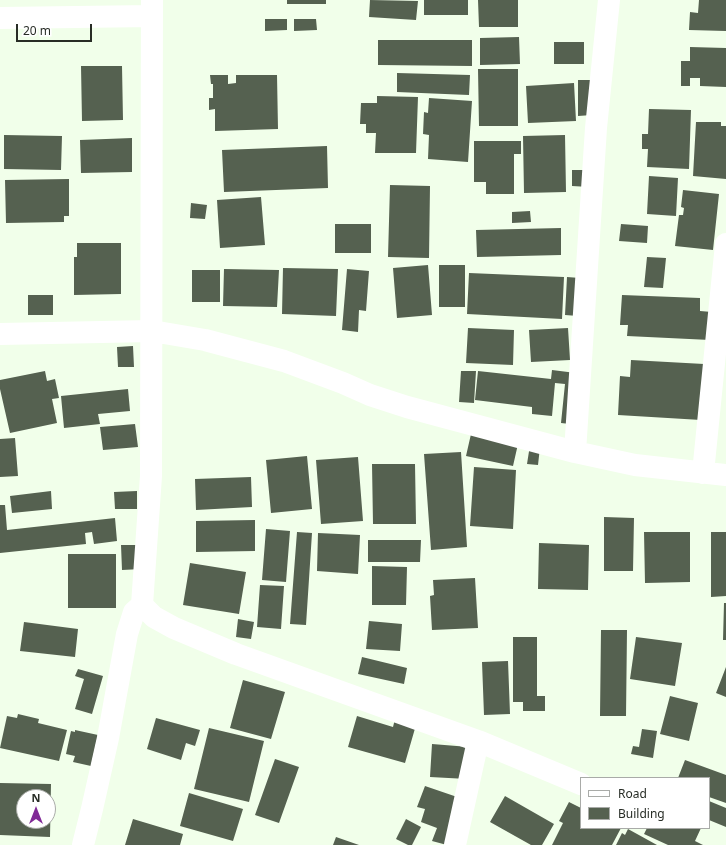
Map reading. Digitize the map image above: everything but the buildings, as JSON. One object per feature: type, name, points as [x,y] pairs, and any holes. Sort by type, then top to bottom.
[{"type":"street","points":[[575,452],[596,128],[609,0]]},
{"type":"street","points":[[0,18],[152,8],[151,476],[142,605],[134,612],[128,629],[108,738],[92,810],[82,845]]},
{"type":"street","points":[[703,473],[726,244]]},
{"type":"street","points":[[0,334],[152,331],[205,340],[284,361],[370,395],[407,407],[575,452],[635,465],[726,476]]},
{"type":"street","points":[[142,605],[154,617],[167,624],[236,654],[478,741],[580,784]]},
{"type":"street","points":[[456,845],[478,741]]}]
